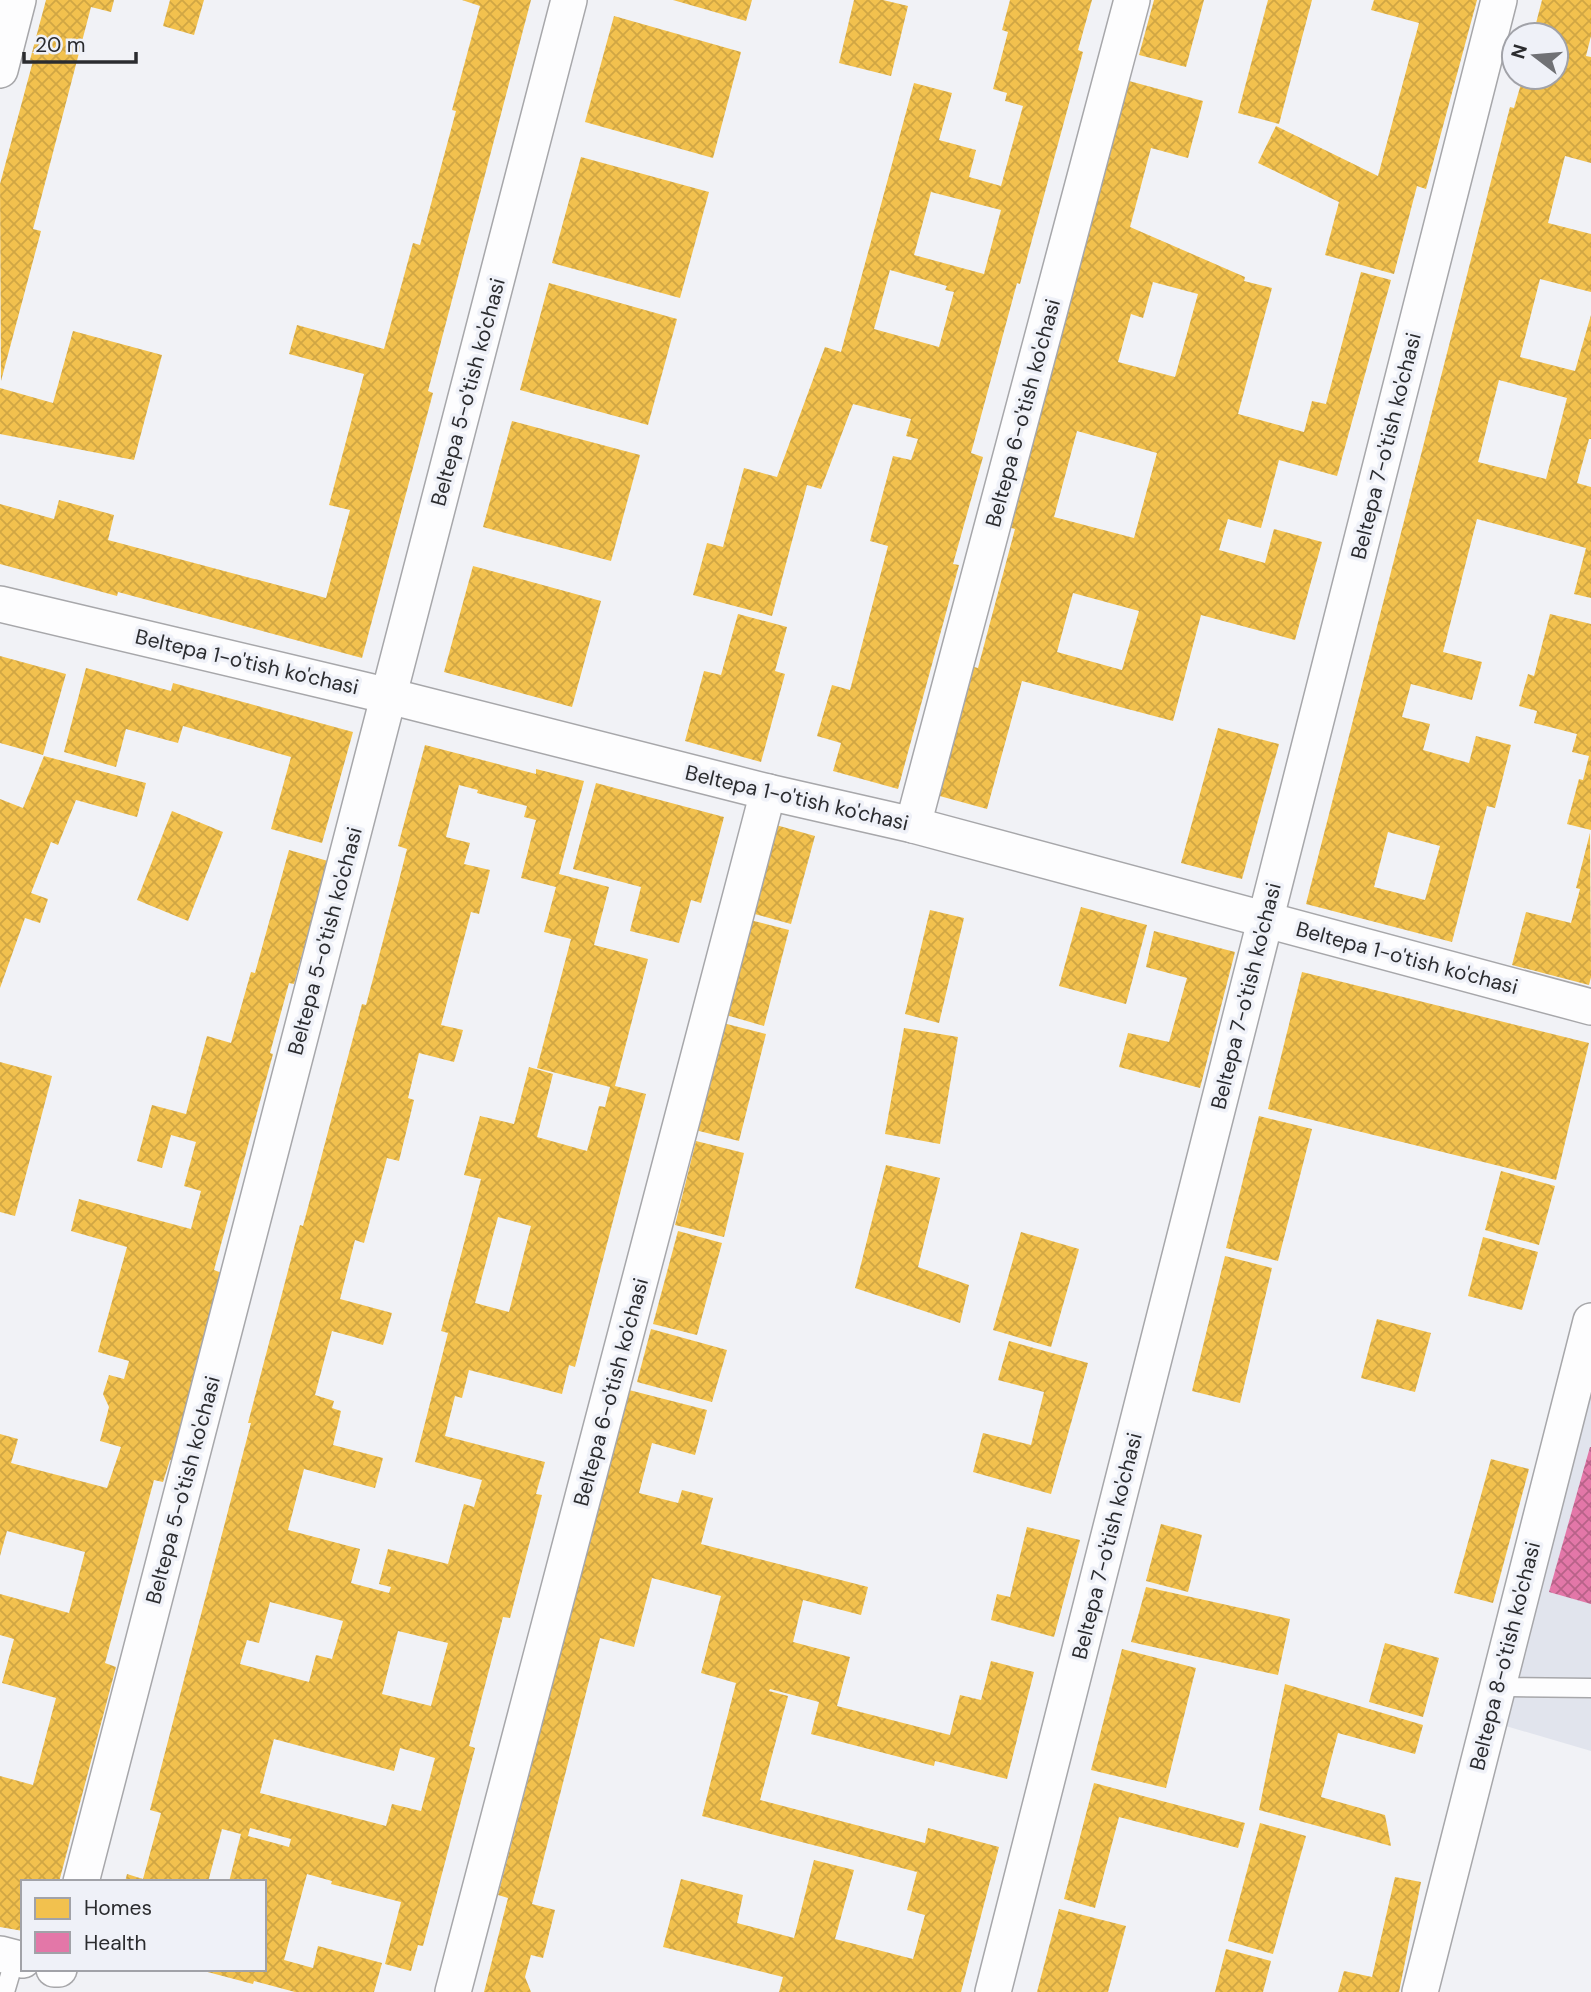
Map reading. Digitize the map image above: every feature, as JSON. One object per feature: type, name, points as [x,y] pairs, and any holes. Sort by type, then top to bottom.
[{"type":"street","points":[[0,70],[18,0]]},
{"type":"street","name":"Beltepa 5-o'tish ko'chasi","points":[[82,1880],[569,0]]},
{"type":"street","name":"Beltepa 6-o'tish ko'chasi","points":[[913,825],[1132,0]]},
{"type":"street","name":"Beltepa 7-o'tish ko'chasi","points":[[993,1992],[1499,0]]},
{"type":"street","name":"Beltepa 1-o'tish ko'chasi","points":[[0,604],[389,696],[768,792],[913,825],[1591,1007]]},
{"type":"street","name":"Beltepa 6-o'tish ko'chasi","points":[[453,1992],[768,792]]},
{"type":"street","name":"Beltepa 8-o'tish ko'chasi","points":[[1420,1992],[1591,1321]]},
{"type":"lane","points":[[1498,1684],[1510,1687],[1591,1688]]},
{"type":"lane","points":[[5,1992],[12,1957]]},
{"type":"shaded area","points":[[1591,1395],[1591,1751],[1499,1724]]},
{"type":"building: Homes","points":[[46,0],[114,0],[111,12],[91,7],[33,229],[41,231],[1,381],[0,184],[33,61],[30,60]]},
{"type":"building: Homes","points":[[170,0],[204,0],[194,35],[163,26]]},
{"type":"building: Homes","points":[[462,0],[531,0],[428,391],[433,393],[362,658],[118,592],[117,596],[0,564],[0,504],[54,519],[59,500],[114,515],[108,540],[326,598],[350,510],[329,505],[364,374],[289,354],[297,325],[384,349],[413,243],[420,245],[456,111],[452,110],[480,6]]},
{"type":"building: Homes","points":[[673,0],[752,0],[746,21]]},
{"type":"building: Homes","points":[[854,0],[883,0],[908,6],[891,76],[839,63]]},
{"type":"building: Homes","points":[[1010,0],[1092,0],[1078,50],[1083,52],[971,453],[983,457],[953,564],[959,565],[898,789],[833,771],[841,743],[817,736],[832,685],[850,690],[888,546],[870,541],[893,456],[911,460],[918,439],[906,436],[911,419],[853,404],[821,489],[807,485],[772,616],[693,595],[707,543],[723,547],[744,468],[777,477],[825,347],[841,352],[914,83],[952,93],[939,140],[976,150],[969,177],[1001,186],[1023,106],[1005,101],[1007,93],[993,89],[1008,32],[1002,30]],"holes":[[[931,192],[1001,210],[984,274],[914,255]],[[890,270],[947,286],[945,290],[954,292],[939,347],[874,329]]]},
{"type":"building: Homes","points":[[1154,0],[1204,0],[1186,67],[1139,55]]},
{"type":"building: Homes","points":[[1268,0],[1312,0],[1279,124],[1238,113]]},
{"type":"building: Homes","points":[[1374,0],[1477,0],[1426,189],[1417,186],[1394,274],[1325,255],[1339,202],[1258,163],[1276,126],[1378,176],[1419,23],[1371,10]]},
{"type":"building: Homes","points":[[1542,0],[1591,0],[1591,36],[1586,56],[1591,57],[1591,163],[1565,156],[1548,223],[1591,234],[1591,292],[1540,279],[1520,357],[1575,371],[1591,315],[1591,439],[1577,483],[1591,487],[1591,598],[1574,594],[1586,548],[1477,519],[1443,652],[1482,662],[1472,700],[1411,684],[1402,717],[1430,724],[1423,750],[1469,763],[1476,736],[1511,745],[1495,808],[1487,806],[1452,942],[1306,904],[1510,107],[1514,108],[1519,91],[1570,91],[1570,21],[1537,21]],"holes":[[[1499,380],[1567,398],[1546,479],[1478,462]],[[1388,832],[1440,846],[1425,900],[1374,887]]]},
{"type":"building: Homes","points":[[614,16],[741,52],[713,158],[585,122]]},
{"type":"building: Homes","points":[[1129,81],[1203,101],[1188,158],[1151,148],[1130,227],[1245,277],[1244,281],[1272,288],[1238,414],[1304,432],[1312,401],[1326,404],[1361,272],[1391,280],[1337,476],[1279,460],[1261,528],[1228,519],[1219,550],[1265,563],[1274,529],[1322,542],[1295,640],[1201,615],[1173,721],[1022,681],[987,809],[936,795],[970,666],[978,668],[1015,529],[1008,527]],"holes":[[[1153,282],[1198,294],[1175,377],[1118,362],[1131,314],[1143,318]],[[1077,431],[1157,453],[1134,538],[1054,517]],[[1073,593],[1139,611],[1122,670],[1057,652]]]},
{"type":"building: Homes","points":[[581,157],[709,192],[680,298],[552,263]]},
{"type":"building: Homes","points":[[549,283],[677,319],[648,425],[520,390]]},
{"type":"building: Homes","points":[[73,331],[162,355],[134,460],[0,434],[0,388],[53,403]]},
{"type":"building: Homes","points":[[512,421],[640,455],[611,561],[483,527]]},
{"type":"building: Homes","points":[[473,566],[601,601],[572,707],[444,672]]},
{"type":"building: Homes","points":[[738,614],[787,627],[775,671],[785,674],[761,762],[685,741],[704,671],[721,675]]},
{"type":"building: Homes","points":[[1550,614],[1591,624],[1591,830],[1567,824],[1579,779],[1583,780],[1589,756],[1572,752],[1577,734],[1534,723],[1537,711],[1519,706],[1528,674],[1534,676]]},
{"type":"building: Homes","points":[[0,656],[66,674],[43,755],[0,743]]},
{"type":"building: Homes","points":[[86,668],[171,691],[173,683],[353,732],[322,843],[271,829],[291,757],[183,726],[178,743],[126,729],[116,767],[64,752]]},
{"type":"building: Homes","points":[[1218,728],[1279,744],[1242,879],[1181,863]]},
{"type":"building: Homes","points":[[425,745],[536,774],[536,769],[584,781],[559,874],[609,887],[594,945],[648,959],[615,1086],[646,1094],[575,1367],[569,1365],[562,1394],[469,1370],[462,1398],[455,1396],[445,1436],[545,1462],[536,1494],[542,1495],[510,1618],[503,1617],[469,1746],[475,1748],[423,1946],[418,1945],[411,1971],[385,1964],[401,1902],[331,1884],[332,1881],[307,1874],[284,1960],[313,1968],[318,1946],[382,1963],[374,1992],[295,1992],[204,1971],[266,1971],[266,1880],[230,1880],[241,1834],[222,1829],[209,1880],[126,1880],[127,1874],[143,1879],[161,1813],[150,1810],[251,1423],[248,1423],[300,1225],[303,1226],[362,1004],[366,1005],[407,849],[398,846]],"holes":[[[459,785],[478,790],[477,793],[527,806],[524,817],[536,820],[521,878],[556,887],[544,932],[571,939],[537,1068],[610,1087],[605,1107],[599,1106],[587,1151],[537,1137],[553,1074],[529,1067],[514,1124],[480,1116],[464,1175],[481,1179],[441,1331],[448,1333],[415,1462],[482,1480],[474,1507],[464,1504],[448,1564],[388,1549],[379,1584],[391,1587],[389,1593],[351,1583],[360,1549],[288,1530],[304,1469],[375,1488],[383,1458],[333,1445],[341,1411],[332,1408],[334,1401],[315,1395],[332,1331],[383,1345],[392,1313],[340,1299],[355,1240],[364,1243],[387,1158],[399,1161],[414,1100],[408,1098],[419,1053],[454,1062],[463,1030],[441,1025],[471,912],[479,914],[490,870],[464,864],[470,843],[446,837]],[[498,1217],[531,1226],[509,1312],[475,1303]],[[270,1602],[343,1621],[332,1659],[316,1655],[309,1682],[240,1664],[247,1640],[259,1643]],[[398,1631],[448,1643],[431,1706],[382,1694]],[[274,1739],[394,1771],[400,1748],[435,1758],[421,1811],[392,1804],[386,1826],[260,1793]],[[250,1828],[291,1839],[289,1847],[248,1836]]]},
{"type":"building: Homes","points":[[44,756],[146,783],[137,817],[76,800],[58,845],[51,842],[31,893],[48,899],[40,923],[25,918],[0,988],[0,799],[23,808]]},
{"type":"building: Homes","points":[[596,783],[724,817],[701,903],[691,900],[679,943],[630,931],[641,887],[573,869]]},
{"type":"building: Homes","points":[[172,811],[223,832],[188,921],[137,900]]},
{"type":"building: Homes","points":[[776,825],[815,836],[791,924],[751,913]]},
{"type":"building: Homes","points":[[1590,833],[1589,985],[1512,965],[1526,912],[1571,923],[1580,889],[1576,888]]},
{"type":"building: Homes","points":[[289,850],[328,861],[294,984],[289,983],[270,1053],[273,1054],[214,1270],[222,1273],[188,1397],[195,1398],[177,1462],[170,1460],[163,1482],[154,1480],[105,1663],[116,1667],[60,1880],[21,1880],[21,1931],[0,1927],[0,1776],[33,1785],[56,1698],[2,1683],[14,1639],[0,1635],[0,1594],[69,1613],[85,1552],[7,1531],[0,1556],[0,1434],[18,1439],[11,1463],[107,1488],[121,1447],[100,1441],[109,1407],[103,1394],[109,1375],[124,1379],[129,1361],[98,1352],[127,1247],[71,1231],[79,1199],[191,1229],[201,1191],[184,1186],[196,1142],[171,1135],[162,1168],[137,1161],[152,1105],[186,1114],[207,1036],[231,1043],[251,972],[255,973]]},
{"type":"building: Homes","points":[[1081,907],[1147,925],[1126,1004],[1059,986]]},
{"type":"building: Homes","points":[[930,910],[964,918],[939,1023],[905,1014]]},
{"type":"building: Homes","points":[[750,920],[789,930],[764,1026],[726,1015]]},
{"type":"building: Homes","points":[[1154,931],[1235,952],[1200,1088],[1119,1067],[1128,1033],[1169,1042],[1187,978],[1146,967]]},
{"type":"building: Homes","points":[[1302,972],[1589,1043],[1556,1180],[1268,1109]]},
{"type":"building: Homes","points":[[723,1023],[766,1034],[739,1141],[695,1130]]},
{"type":"building: Homes","points":[[904,1028],[958,1037],[940,1144],[885,1134]]},
{"type":"building: Homes","points":[[0,1062],[52,1076],[15,1216],[0,1212]]},
{"type":"building: Homes","points":[[1259,1116],[1312,1129],[1278,1261],[1226,1248]]},
{"type":"building: Homes","points":[[696,1141],[744,1153],[724,1237],[675,1225]]},
{"type":"building: Homes","points":[[886,1165],[940,1178],[918,1267],[969,1285],[960,1323],[855,1288]]},
{"type":"building: Homes","points":[[1501,1171],[1555,1186],[1539,1245],[1485,1230]]},
{"type":"building: Homes","points":[[678,1231],[722,1243],[697,1335],[653,1324]]},
{"type":"building: Homes","points":[[1021,1232],[1079,1249],[1051,1347],[993,1330]]},
{"type":"building: Homes","points":[[1483,1237],[1538,1252],[1522,1310],[1468,1296]]},
{"type":"building: Homes","points":[[1225,1256],[1272,1268],[1240,1403],[1192,1391]]},
{"type":"building: Homes","points":[[1377,1319],[1431,1333],[1415,1392],[1361,1378]]},
{"type":"building: Homes","points":[[651,1329],[727,1350],[712,1402],[637,1382]]},
{"type":"building: Homes","points":[[1009,1341],[1088,1363],[1051,1494],[973,1472],[983,1433],[1031,1445],[1044,1392],[998,1380]]},
{"type":"building: Homes","points":[[629,1390],[707,1410],[695,1455],[652,1443],[639,1493],[678,1503],[682,1490],[713,1498],[701,1544],[868,1587],[861,1615],[803,1600],[793,1642],[850,1657],[837,1706],[950,1735],[960,1695],[981,1700],[991,1661],[1034,1672],[1007,1779],[935,1761],[934,1766],[811,1734],[819,1702],[770,1689],[769,1691],[788,1696],[760,1800],[925,1843],[928,1828],[999,1847],[961,1992],[779,1992],[783,1977],[663,1947],[681,1879],[743,1895],[737,1923],[794,1938],[814,1860],[854,1870],[835,1939],[913,1959],[925,1915],[907,1910],[917,1872],[702,1816],[736,1683],[701,1673],[721,1596],[652,1578],[634,1647],[600,1638],[532,1904],[555,1910],[543,1958],[531,1955],[525,1977],[531,1992],[484,1992],[508,1898],[498,1895],[614,1436],[617,1437]]},
{"type":"building: Homes","points":[[1491,1459],[1529,1469],[1493,1603],[1454,1593]]},
{"type":"building: Homes","points":[[1161,1524],[1202,1535],[1188,1592],[1146,1581]]},
{"type":"building: Homes","points":[[1027,1527],[1080,1540],[1054,1637],[991,1620],[997,1594],[1010,1597]]},
{"type":"building: Homes","points":[[1146,1587],[1290,1619],[1278,1675],[1131,1642]]},
{"type":"building: Homes","points":[[1385,1643],[1439,1658],[1423,1717],[1369,1702]]},
{"type":"building: Homes","points":[[1122,1649],[1196,1668],[1166,1788],[1091,1770]]},
{"type":"building: Homes","points":[[1285,1684],[1423,1725],[1415,1754],[1338,1733],[1321,1797],[1385,1815],[1391,1846],[1259,1810]]},
{"type":"building: Homes","points":[[1094,1783],[1245,1823],[1238,1848],[1119,1817],[1095,1908],[1064,1899]]},
{"type":"building: Homes","points":[[1260,1823],[1306,1836],[1273,1954],[1228,1941]]},
{"type":"building: Homes","points":[[1395,1877],[1421,1882],[1399,1992],[1338,1992],[1344,1971],[1372,1977]]},
{"type":"building: Homes","points":[[1059,1909],[1126,1926],[1108,1992],[1037,1992]]},
{"type":"building: Homes","points":[[1226,1949],[1271,1961],[1263,1992],[1215,1992]]},
{"type":"building: Health","points":[[1591,1447],[1591,1604],[1549,1592]]}]
